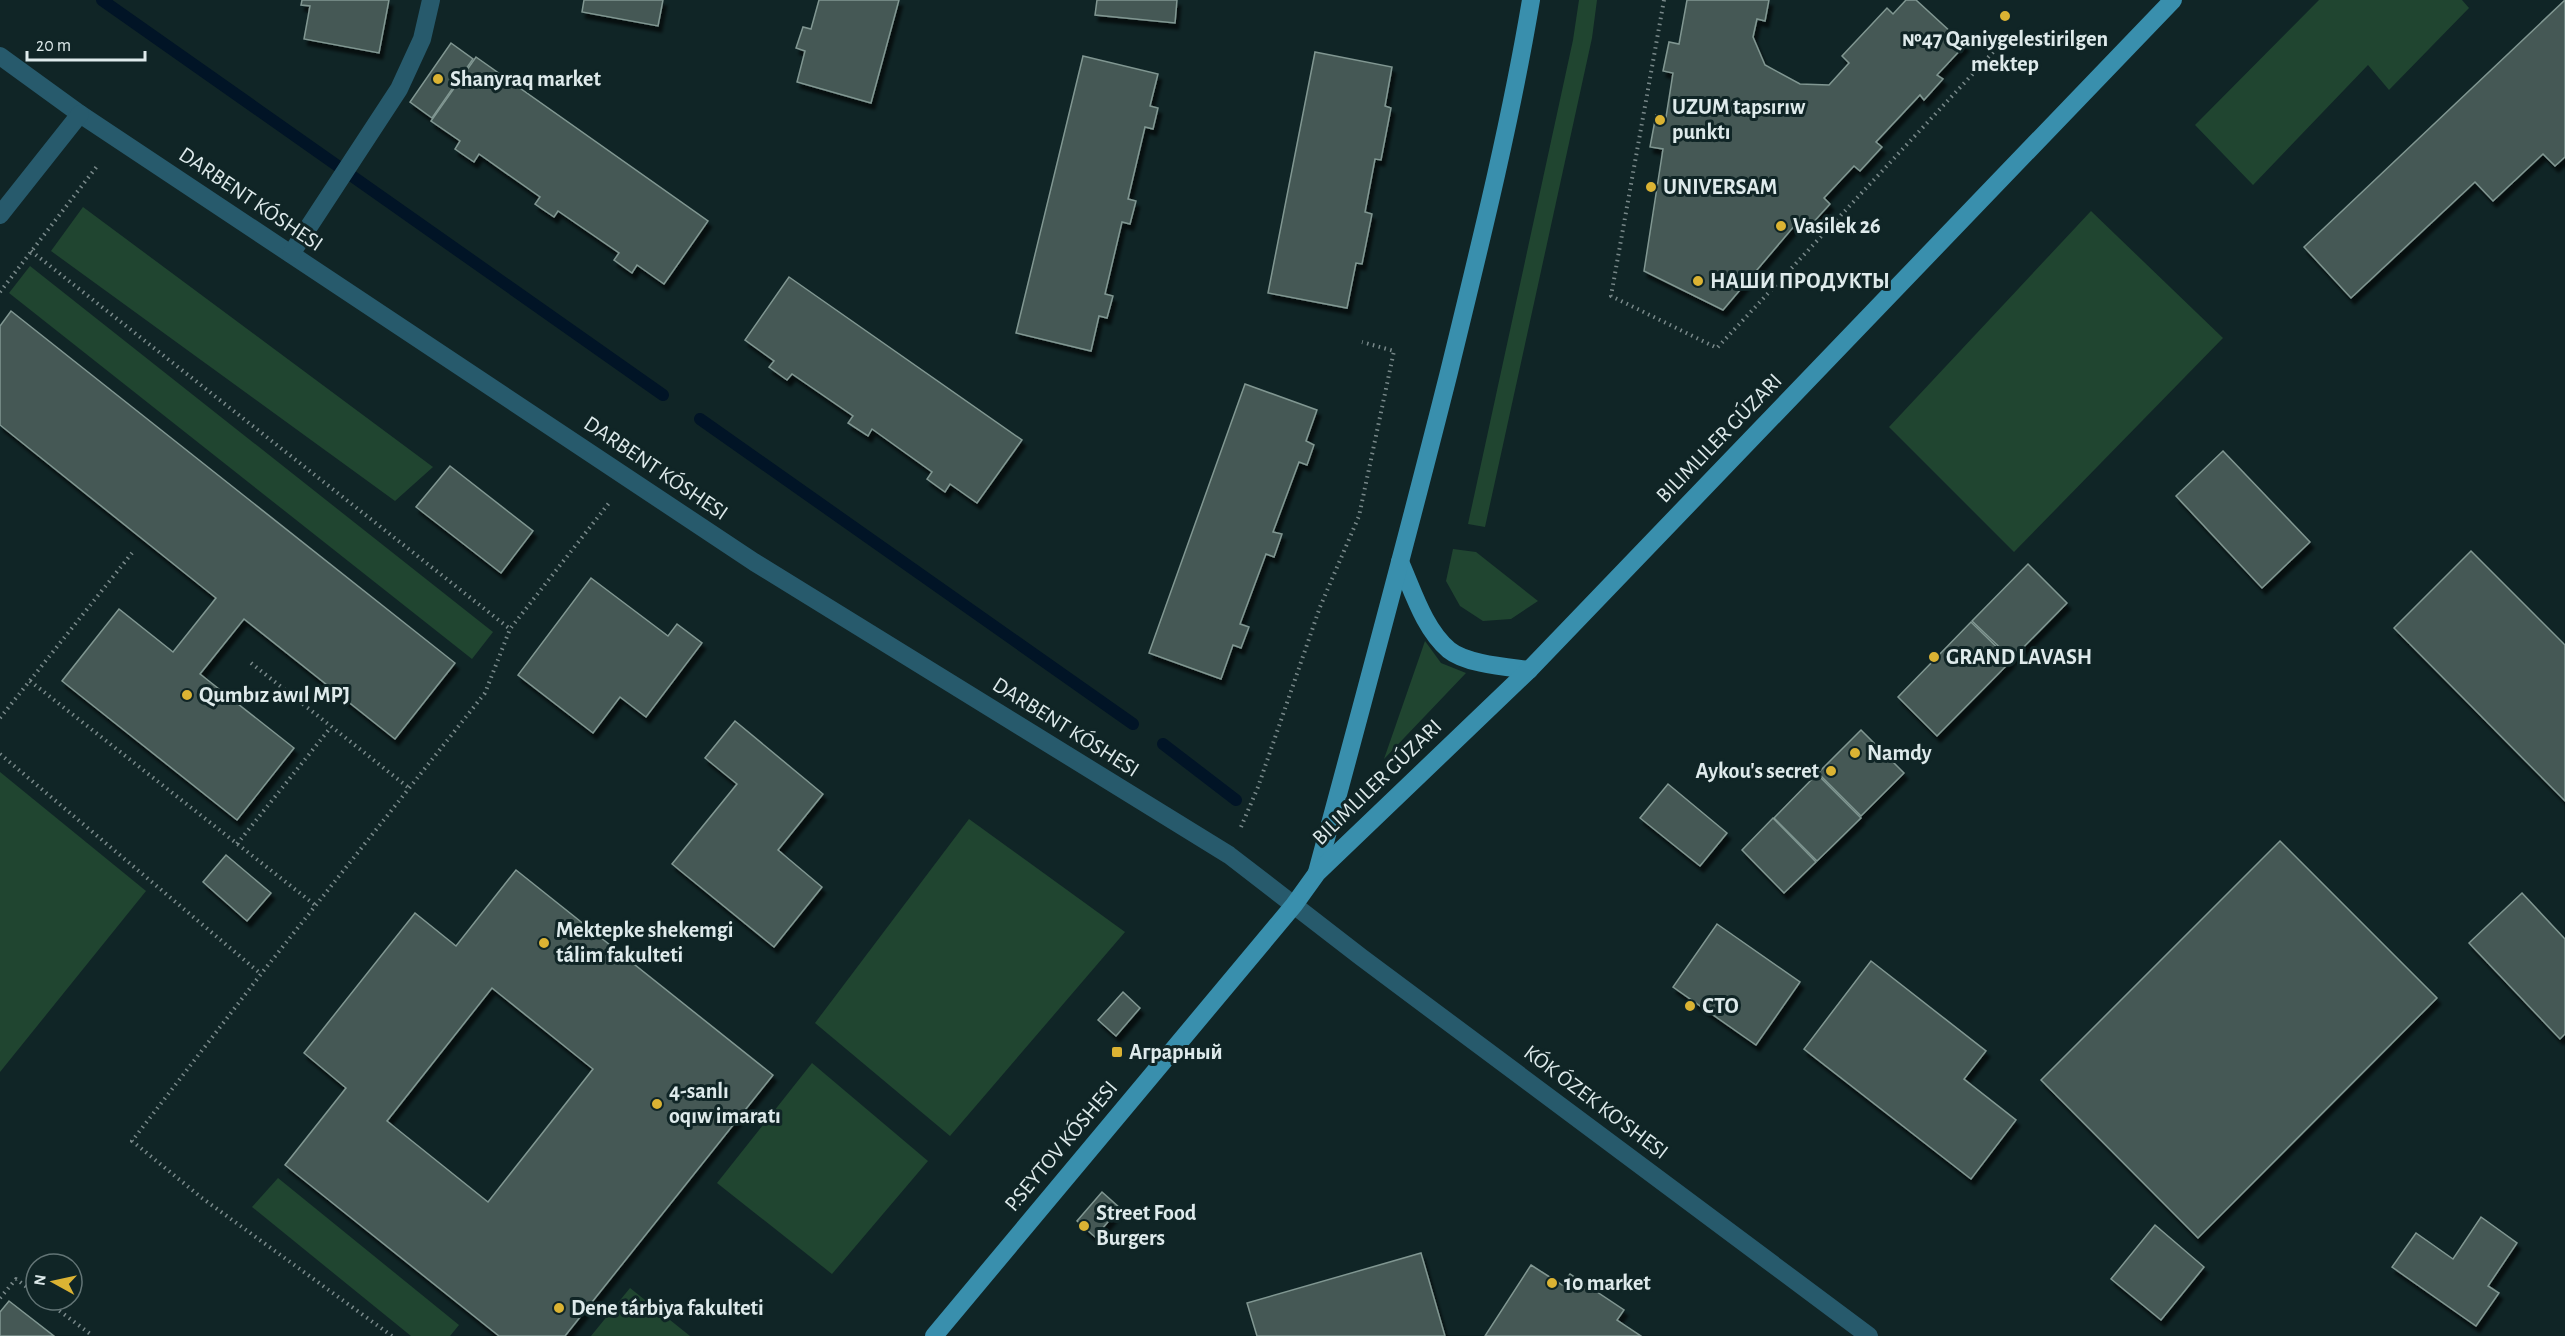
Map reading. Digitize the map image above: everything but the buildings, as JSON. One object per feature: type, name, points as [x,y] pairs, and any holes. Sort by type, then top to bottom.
[{"type":"main road","points":[[1317,873],[1400,562],[1485,228],[1531,0]]},
{"type":"main road","points":[[1317,873],[1529,670],[2173,0]]},
{"type":"main road","points":[[1400,562],[1430,629],[1450,651],[1484,664],[1529,670]]},
{"type":"main road","name":"P.SEYTOV KÓSHESI","points":[[934,1336],[1294,905],[1317,873]]},
{"type":"street","points":[[291,254],[399,89],[422,39],[431,0]]},
{"type":"street","name":"DARBENT KÓSHESI","points":[[0,56],[80,114],[754,562],[1229,855],[1294,905]]},
{"type":"street","points":[[0,214],[80,114]]},
{"type":"street","name":"KÓK ÓZEK KO'SHESI","points":[[1294,905],[1869,1336]]},
{"type":"path","points":[[1664,0],[1611,296],[1717,348],[1996,49]]},
{"type":"path","points":[[0,292],[98,165]]},
{"type":"path","points":[[31,251],[510,630]]},
{"type":"path","points":[[1229,855],[1258,787],[1320,607],[1359,516],[1394,351],[1362,342]]},
{"type":"path","points":[[392,1336],[202,1198],[132,1141],[315,905],[484,693],[510,630],[609,503]]},
{"type":"path","points":[[0,718],[132,553]]},
{"type":"path","points":[[251,663],[409,788]]},
{"type":"path","points":[[30,681],[315,905]]},
{"type":"path","points":[[237,844],[331,727]]},
{"type":"path","points":[[0,754],[261,974]]},
{"type":"path","points":[[0,1298],[16,1279],[24,1285]]},
{"type":"path","points":[[61,1312],[93,1336]]},
{"type":"green space","points":[[1579,0],[1597,0],[1592,38],[1485,527],[1468,524],[1573,40]]},
{"type":"green space","points":[[2319,0],[2462,0],[2469,8],[2389,90],[2368,65],[2253,185],[2195,125]]},
{"type":"green space","points":[[83,207],[433,467],[395,501],[51,251]]},
{"type":"green space","points":[[2091,211],[2223,338],[2014,552],[1889,427]]},
{"type":"green space","points":[[30,266],[493,632],[472,659],[9,293]]},
{"type":"green space","points":[[1453,549],[1476,552],[1538,601],[1511,619],[1483,621],[1460,606],[1446,581]]},
{"type":"green space","points":[[1425,641],[1441,663],[1466,673],[1384,759]]},
{"type":"green space","points":[[0,772],[146,891],[0,1072]]},
{"type":"green space","points":[[969,819],[1125,932],[950,1136],[815,1023]]},
{"type":"green space","points":[[812,1063],[928,1161],[832,1274],[717,1183]]},
{"type":"green space","points":[[278,1178],[459,1325],[450,1336],[411,1336],[252,1207]]},
{"type":"green space","points":[[630,1288],[690,1336],[591,1336]]},
{"type":"waterway","points":[[102,0],[663,395]]},
{"type":"waterway","points":[[700,419],[1133,724]]},
{"type":"waterway","points":[[1163,744],[1236,800]]},
{"type":"place","name":"№47 Qaniygelestirilgen mektep","points":[[2005,16]]},
{"type":"place","name":"Shanyraq market","points":[[438,79]]},
{"type":"place","name":"UZUM tapsırıw punktı","points":[[1660,120]]},
{"type":"place","name":"UNIVERSAM","points":[[1651,187]]},
{"type":"place","name":"Vasilek 26","points":[[1781,226]]},
{"type":"place","name":"НАШИ ПРОДУКТЫ","points":[[1698,281]]},
{"type":"place","name":"GRAND LAVASH","points":[[1934,657]]},
{"type":"place","name":"Qumbız awıl MPJ","points":[[187,695]]},
{"type":"place","name":"Namdy","points":[[1855,753]]},
{"type":"place","name":"Aykou's secret","points":[[1831,771]]},
{"type":"place","name":"Mektepke shekemgi tálim fakulteti","points":[[544,943]]},
{"type":"place","name":"СТО","points":[[1690,1006]]},
{"type":"place","name":"Аграрный","points":[[1117,1052]]},
{"type":"place","name":"4-sanlı oqıw imaratı","points":[[657,1104]]},
{"type":"place","name":"Street Food Burgers","points":[[1084,1226]]},
{"type":"place","name":"10 market","points":[[1552,1283]]},
{"type":"place","name":"Dene tárbiya fakulteti","points":[[559,1308]]}]
